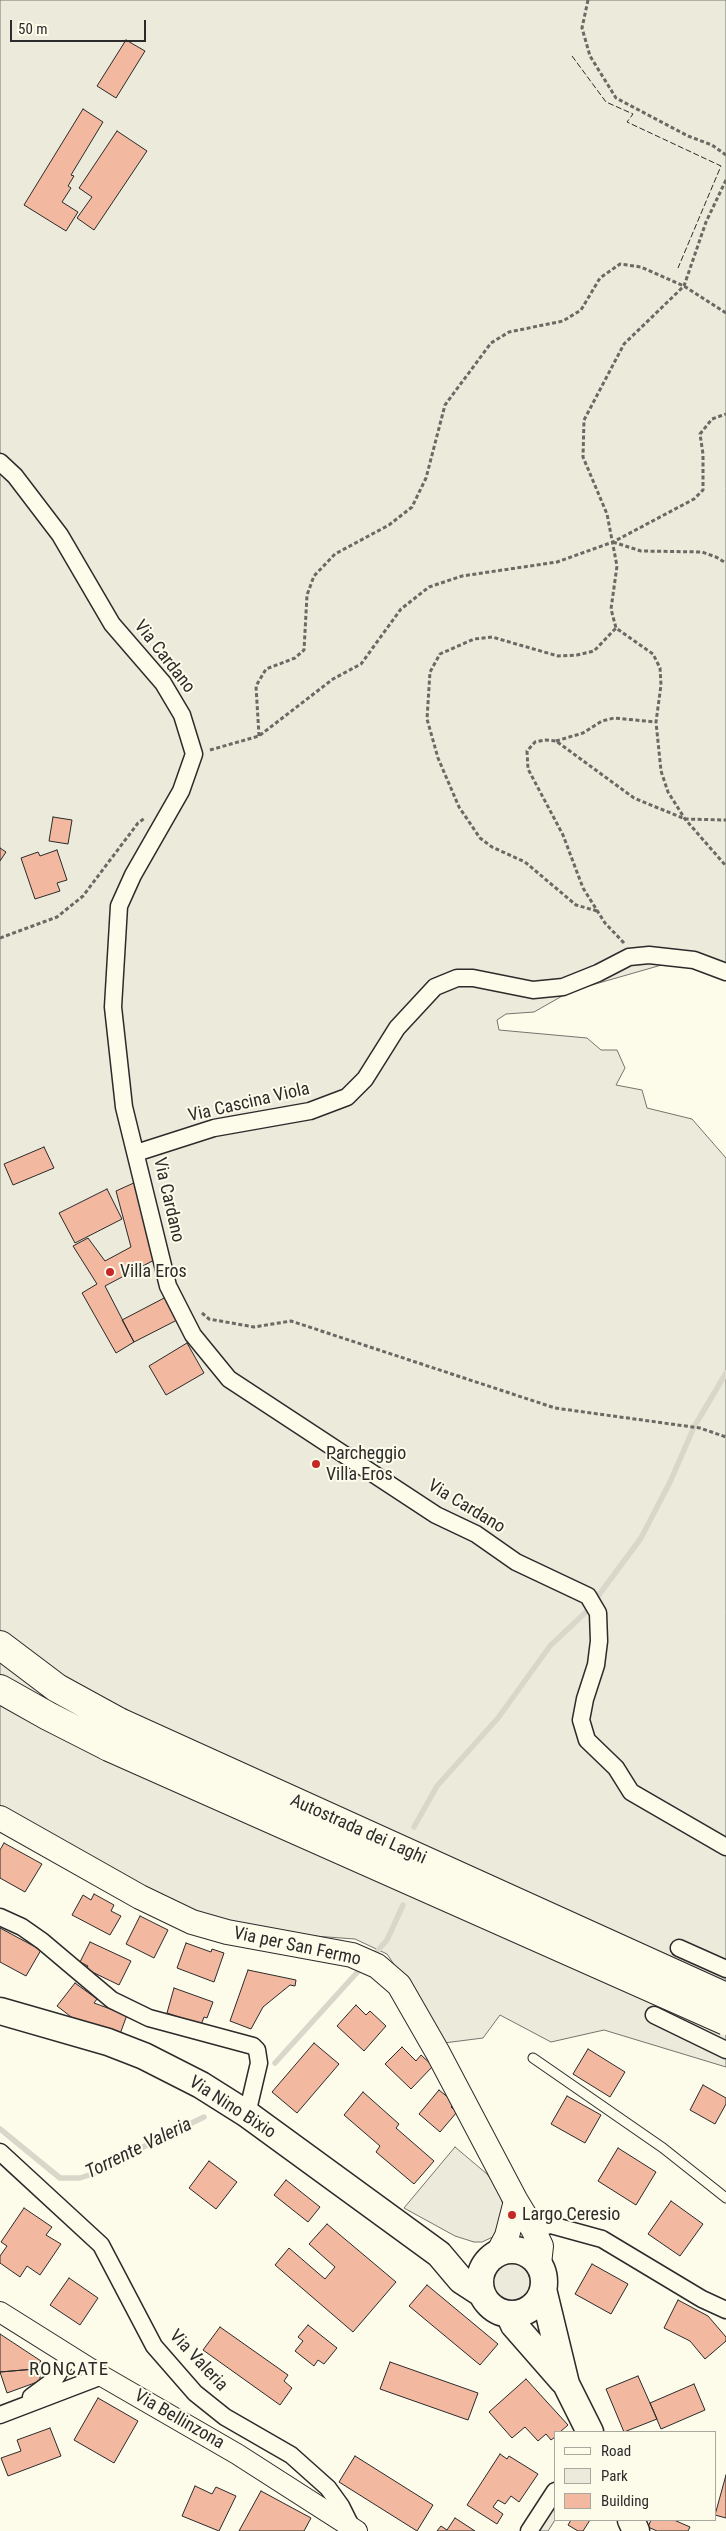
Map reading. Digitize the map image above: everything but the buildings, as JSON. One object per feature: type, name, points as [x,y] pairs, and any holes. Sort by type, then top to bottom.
[{"type":"highway","name":"Autostrada dei Laghi","points":[[0,1645],[114,1734],[726,2021]]},
{"type":"highway","name":"Autostrada dei Laghi","points":[[0,1689],[48,1716],[114,1734],[726,1997]]},
{"type":"main road","name":"Via per San Fermo","points":[[0,1818],[140,1897],[192,1922],[227,1932],[352,1955],[377,1966],[399,1985],[438,2052],[533,2229],[541,2246],[541,2276]]},
{"type":"main road","name":"Via Nino Bixio","points":[[0,2011],[108,2042],[144,2056],[201,2085],[247,2114],[439,2254],[460,2280],[481,2293]]},
{"type":"main road","points":[[516,2200],[507,2236],[498,2253],[488,2260],[481,2271],[479,2285],[481,2293],[492,2307],[509,2314],[529,2308],[540,2298],[541,2276]]},
{"type":"main road","points":[[439,2254],[481,2255],[512,2250],[523,2252],[541,2276],[566,2384],[590,2431]]},
{"type":"main road","points":[[509,2314],[514,2325],[566,2384]]},
{"type":"street","name":"Via Cardano","points":[[0,462],[16,476],[60,535],[112,624],[163,683],[182,715],[194,754],[181,791],[133,875],[119,906],[113,1007],[124,1107],[168,1286],[193,1335],[229,1379],[436,1515],[476,1534],[516,1562],[588,1596],[598,1613],[596,1665],[585,1699],[581,1720],[587,1740],[616,1768],[632,1792],[726,1847]]},
{"type":"street","name":"Via Cascina Viola","points":[[136,1154],[214,1128],[310,1111],[347,1097],[365,1079],[397,1028],[435,988],[456,978],[473,978],[533,990],[563,987],[629,957],[649,955],[694,960],[726,972]]},
{"type":"street","points":[[0,1917],[22,1927],[42,1941],[112,2000],[149,2018],[253,2046],[259,2056],[247,2114]]},
{"type":"street","points":[[679,1948],[726,1969]]},
{"type":"street","points":[[654,2015],[726,2050]]},
{"type":"street","name":"Via Valeria","points":[[0,2152],[101,2245],[154,2346],[195,2393],[225,2417],[290,2455],[306,2468],[328,2488],[341,2506],[354,2530]]},
{"type":"street","points":[[533,2229],[551,2225],[602,2239],[702,2299],[726,2310]]},
{"type":"street","name":"Via Bellinzona","points":[[0,2312],[102,2376],[237,2454],[354,2530]]},
{"type":"street","points":[[7,2412],[54,2380],[70,2356]]},
{"type":"street","points":[[7,2412],[102,2376]]},
{"type":"street","points":[[529,2531],[554,2492]]},
{"type":"lane","points":[[533,2058],[663,2148],[726,2198]]},
{"type":"path","points":[[588,0],[582,28],[590,56],[616,98],[688,136],[712,145],[726,155]]},
{"type":"path","points":[[726,180],[706,222],[684,286],[624,344],[584,420],[584,457],[607,514],[617,566],[611,609],[616,628],[653,654],[660,668],[661,685],[656,722],[661,771],[668,792],[685,819],[726,866]]},
{"type":"path","points":[[259,736],[256,686],[266,669],[295,658],[304,650],[307,595],[314,576],[335,554],[389,525],[412,507],[426,478],[445,405],[490,344],[509,332],[562,321],[580,310],[600,278],[620,264],[641,267],[684,286],[726,313]]},
{"type":"path","points":[[194,754],[259,736],[333,679],[362,664],[401,610],[430,586],[462,576],[556,562],[613,542],[686,504],[703,490],[703,454],[700,434],[712,419],[726,414]]},
{"type":"path","points":[[613,542],[641,551],[702,552],[726,563]]},
{"type":"path","points":[[597,911],[576,905],[525,862],[492,847],[480,838],[459,807],[438,758],[428,718],[430,672],[440,654],[474,639],[492,636],[558,656],[577,655],[594,651],[616,628]]},
{"type":"path","points":[[629,957],[625,944],[597,911],[583,888],[563,835],[528,769],[527,751],[535,742],[545,740],[556,741],[583,732],[602,721],[614,718],[656,722]]},
{"type":"path","points":[[556,741],[634,798],[685,819],[726,820]]},
{"type":"path","points":[[0,938],[57,917],[83,896],[138,823],[156,809],[174,802]]},
{"type":"path","points":[[195,1308],[209,1319],[254,1327],[292,1321],[555,1408],[700,1428],[726,1437]]},
{"type":"green space","points":[[0,0],[726,0],[726,977],[701,965],[665,964],[571,991],[534,1012],[506,1014],[497,1020],[499,1030],[587,1038],[601,1050],[617,1050],[625,1068],[616,1085],[642,1090],[647,1108],[692,1119],[726,1158],[726,2067],[604,2030],[551,2042],[500,2015],[483,2038],[436,2044],[422,2006],[387,1954],[355,1939],[286,1934],[183,1914],[0,1812]]},
{"type":"green space","points":[[455,2147],[487,2174],[500,2192],[505,2215],[495,2236],[482,2242],[474,2242],[455,2236],[404,2208]]},
{"type":"green space","name":"Largo Ceresio","points":[[511,2263],[524,2269],[530,2282],[524,2295],[511,2301],[498,2295],[492,2282],[498,2269]]},
{"type":"shaded area","points":[[554,2498],[554,2521],[548,2531],[533,2531]]},
{"type":"waterway","points":[[414,1827],[437,1786],[498,1718],[550,1646],[587,1611],[641,1538],[671,1480],[694,1427],[726,1373]]},
{"type":"waterway","points":[[372,1957],[387,1940],[403,1905]]},
{"type":"waterway","points":[[275,2063],[362,1967]]},
{"type":"waterway","name":"Torrente Valeria","points":[[0,2129],[60,2178],[80,2178],[104,2170],[137,2150],[204,2117]]},
{"type":"fence","points":[[572,56],[606,102],[633,114],[627,122],[721,166],[678,268]]},
{"type":"place","name":"Villa Eros","points":[[110,1272]]},
{"type":"place","name":"Parcheggio Villa Eros","points":[[316,1464]]},
{"type":"place","name":"Largo Ceresio","points":[[512,2215]]},
{"type":"district","name":"RONCATE","points":[[69,2370]]}]
